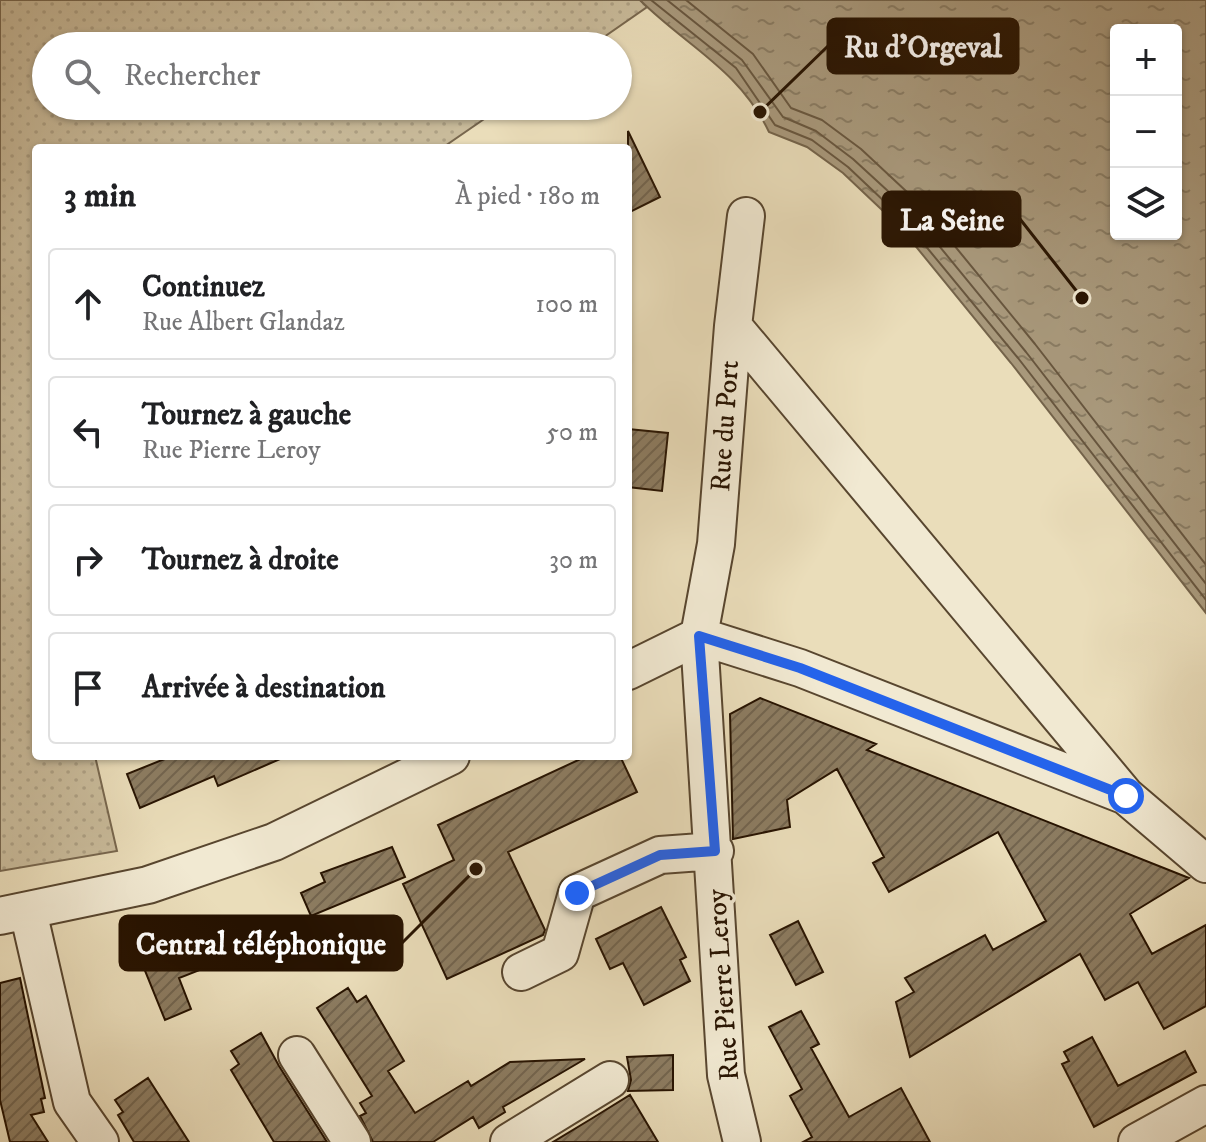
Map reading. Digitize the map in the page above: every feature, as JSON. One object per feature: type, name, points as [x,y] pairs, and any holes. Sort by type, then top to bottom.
[{"type":"street","name":"Rue du Port","points":[[699,636],[716,544],[733,326],[746,216]]},
{"type":"street","points":[[733,326],[1126,796],[1206,864]]},
{"type":"street","points":[[632,669],[699,636],[800,668],[1126,796]]},
{"type":"street","name":"Rue Pierre Leroy","points":[[699,636],[715,851],[726,1075],[742,1142]]},
{"type":"street","points":[[100,1142],[72,1102],[14,913],[148,885],[274,842],[443,760]]},
{"type":"street","points":[[521,972],[560,953],[577,893],[660,855],[715,851]]},
{"type":"street","points":[[297,1055],[352,1142]]},
{"type":"street","points":[[509,1142],[610,1080]]},
{"type":"street","points":[[1137,1142],[1206,1104]]},
{"type":"shaded area","points":[[0,0],[640,0],[647,7],[611,32],[32,32],[32,120],[483,120],[448,144],[32,144],[32,760],[96,760],[117,851],[0,871]]},
{"type":"water","points":[[640,0],[1206,0],[1206,613],[1011,363],[900,227],[843,173],[807,147],[769,132],[743,91]]},
{"type":"building","points":[[628,131],[660,197],[632,211],[632,144],[628,144]]},
{"type":"building","points":[[632,429],[668,433],[662,491],[632,487]]},
{"type":"building","points":[[760,698],[876,744],[867,750],[1189,878],[1130,914],[1152,954],[1206,925],[1206,1006],[1164,1029],[1138,982],[1105,1000],[1080,954],[910,1057],[896,1002],[914,992],[905,978],[985,935],[993,950],[1046,921],[998,832],[889,892],[873,863],[884,857],[837,769],[787,800],[790,827],[733,839],[730,714]]},
{"type":"building","points":[[162,760],[278,760],[218,786],[214,776],[140,808],[127,774]]},
{"type":"building","points":[[578,760],[622,760],[637,792],[508,852],[545,930],[543,935],[447,979],[403,884],[454,860],[438,825]]},
{"type":"building","points":[[392,847],[405,877],[311,916],[301,893],[325,882],[321,873]]},
{"type":"building","points":[[661,907],[686,957],[680,960],[690,981],[644,1005],[623,963],[610,969],[596,939]]},
{"type":"building","points":[[222,918],[238,955],[179,978],[191,1009],[165,1020],[135,946],[162,935],[164,941]]},
{"type":"building","points":[[798,921],[823,972],[796,985],[770,935]]},
{"type":"building","points":[[20,978],[45,1098],[41,1099],[44,1112],[31,1115],[48,1142],[10,1142],[0,1100],[0,983]]},
{"type":"building","points":[[348,988],[357,1002],[366,996],[404,1061],[388,1071],[415,1113],[468,1081],[471,1086],[510,1062],[585,1059],[503,1107],[505,1112],[479,1128],[473,1117],[433,1142],[373,1142],[360,1116],[366,1113],[360,1103],[372,1096],[317,1008]]},
{"type":"building","points":[[801,1011],[819,1044],[811,1048],[849,1117],[901,1088],[930,1142],[803,1142],[812,1137],[790,1096],[802,1089],[769,1027]]},
{"type":"building","points":[[261,1033],[327,1142],[274,1142],[231,1070],[239,1064],[231,1051]]},
{"type":"building","points":[[1092,1037],[1118,1086],[1185,1051],[1196,1072],[1094,1127],[1062,1064],[1069,1061],[1064,1052]]},
{"type":"building","points":[[673,1055],[673,1090],[628,1091],[631,1080],[627,1057]]},
{"type":"building","points":[[148,1078],[189,1142],[134,1142],[118,1115],[123,1112],[115,1100]]},
{"type":"building","points":[[630,1095],[658,1142],[553,1142],[591,1119]]},
{"type":"place","name":"Ru d'Orgeval","points":[[760,112]]},
{"type":"place","name":"La Seine","points":[[1082,298]]},
{"type":"place","name":"Central téléphonique","points":[[476,869]]},
{"type":"route","points":[[577,893],[660,855],[715,851],[699,636],[800,668],[960,734],[1126,796]]}]
